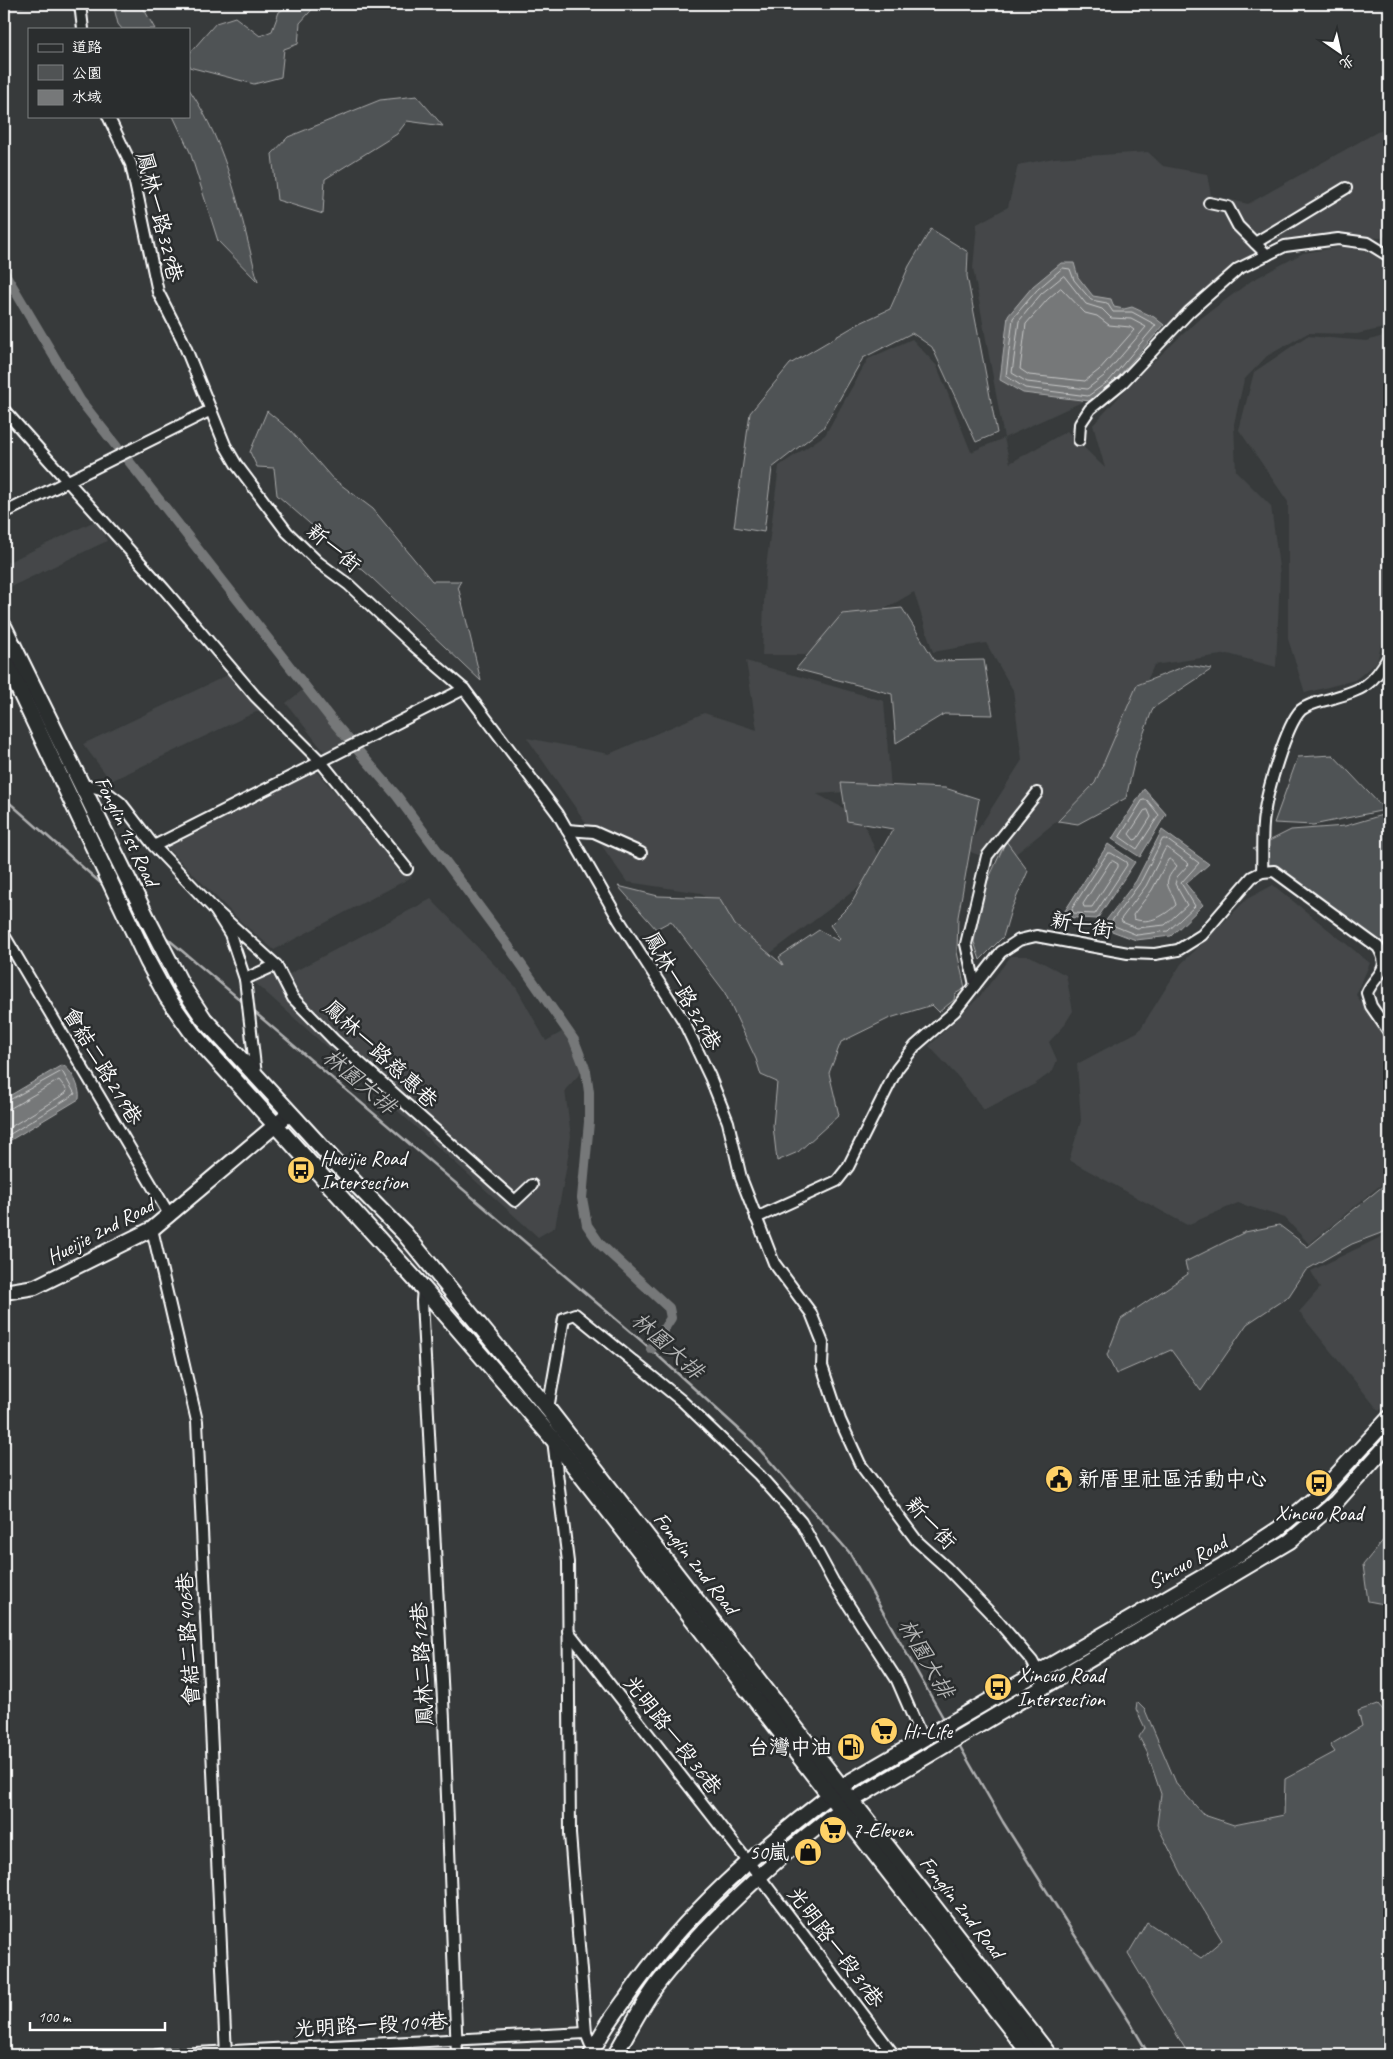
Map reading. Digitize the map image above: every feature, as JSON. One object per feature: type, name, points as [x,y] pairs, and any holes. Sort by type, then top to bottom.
[{"type":"main road","name":"Fonglin 1st Road","points":[[4,628],[163,990],[193,1034],[275,1126]]},
{"type":"main road","name":"Fonglin 1st Road","points":[[4,658],[182,986],[204,1019],[256,1076]]},
{"type":"main road","name":"Fonglin 2nd Road","points":[[256,1076],[404,1233],[548,1409],[1049,2055]]},
{"type":"main road","name":"Fonglin 2nd Road","points":[[275,1126],[423,1288],[553,1439],[1031,2055]]},
{"type":"street","points":[[80,4],[83,28]]},
{"type":"street","name":"鳳林一路329巷","points":[[109,118],[131,164],[156,286],[182,339],[211,410]]},
{"type":"street","points":[[1255,243],[1346,188]]},
{"type":"street","points":[[1209,203],[1228,207],[1238,226],[1267,255]]},
{"type":"street","points":[[1079,440],[1080,424],[1090,409],[1123,382],[1196,306],[1238,269],[1285,246],[1338,239],[1368,243],[1388,251]]},
{"type":"street","points":[[4,410],[255,696],[321,762],[407,869]]},
{"type":"street","points":[[4,512],[69,482],[211,410]]},
{"type":"street","name":"新一街","points":[[211,410],[236,464],[287,532],[464,689]]},
{"type":"street","points":[[1389,656],[1378,676],[1359,690],[1315,703],[1301,710],[1289,731],[1269,790],[1263,816],[1262,872],[1274,871],[1282,876],[1378,946],[1385,960],[1384,972],[1369,989],[1368,999],[1389,1032]]},
{"type":"street","points":[[154,846],[464,689]]},
{"type":"street","name":"鳳林一路329巷","points":[[464,689],[558,814],[619,920],[683,1020],[728,1122],[741,1178],[774,1263],[811,1313],[823,1342],[822,1366]]},
{"type":"street","points":[[75,789],[90,786],[104,790],[121,803],[154,846],[215,910],[230,934],[245,979],[256,1076]]},
{"type":"street","points":[[975,985],[966,944],[987,856],[1037,792]]},
{"type":"street","points":[[567,830],[594,832],[641,854]]},
{"type":"street","name":"新七街","points":[[756,1218],[837,1181],[848,1168],[897,1069],[915,1046],[955,1011],[1001,952],[1019,940],[1036,936],[1128,953],[1156,954],[1178,950],[1202,936],[1252,878],[1262,872]]},
{"type":"street","name":"鳳林一路慈惠巷","points":[[215,910],[276,965],[293,998],[334,1040],[515,1201],[532,1185]]},
{"type":"street","name":"會結二路219巷","points":[[4,935],[170,1216]]},
{"type":"street","points":[[245,979],[276,965]]},
{"type":"street","name":"Hueijie 2nd Road","points":[[4,1292],[35,1287],[152,1229],[170,1216],[290,1113]]},
{"type":"street","name":"會結二路406巷","points":[[152,1229],[197,1421],[226,2053]]},
{"type":"street","name":"鳳林二路12巷","points":[[423,1288],[422,1301],[444,1718],[457,2055]]},
{"type":"street","points":[[548,1409],[564,1318],[575,1314],[682,1402],[759,1475],[801,1522],[833,1581],[897,1680],[924,1739],[842,1786],[747,1861],[691,1917],[652,1960],[593,2054]]},
{"type":"street","name":"新一街","points":[[822,1366],[840,1420],[860,1464],[917,1541],[947,1568],[995,1618],[1038,1671],[1046,1685]]},
{"type":"street","name":"Sincuo Road","points":[[924,1739],[1223,1565],[1278,1529],[1317,1496],[1389,1418]]},
{"type":"street","points":[[553,1439],[568,1562],[570,1834],[586,2033],[593,2054]]},
{"type":"street","name":"Sincuo Road","points":[[853,1800],[1290,1542],[1336,1502],[1389,1443]]},
{"type":"street","name":"光明路一段36巷","points":[[568,1631],[747,1861]]},
{"type":"street","points":[[615,2055],[662,1978],[702,1934],[760,1877],[853,1800]]},
{"type":"street","name":"光明路一段31巷","points":[[747,1861],[894,2055]]},
{"type":"street","name":"光明路一段104巷","points":[[157,2055],[226,2053],[586,2033]]},
{"type":"shaded area","points":[[4,4],[31,4],[4,17]]},
{"type":"shaded area","points":[[1389,129],[1389,234],[1382,238],[1317,236],[1273,241],[1224,272],[1167,325],[1119,377],[1084,401],[1004,438],[973,268],[977,224],[1008,207],[1018,165],[1054,158],[1148,152],[1163,166],[1207,174],[1211,195],[1248,204],[1377,132]]},
{"type":"shaded area","points":[[1348,246],[1376,254],[1389,269],[1389,327],[1357,334],[1308,333],[1267,356],[1244,380],[1234,424],[1236,471],[1271,506],[1280,575],[1276,667],[1228,654],[1154,665],[1102,785],[1003,864],[965,850],[1022,760],[1013,690],[986,643],[933,652],[914,592],[805,655],[762,655],[765,575],[779,466],[825,435],[868,359],[912,339],[937,366],[971,452],[1004,438],[1010,463],[1067,431],[1105,468],[1093,425],[1140,374],[1197,321],[1251,281],[1303,253]]},
{"type":"shaded area","points":[[1389,334],[1389,614],[1377,662],[1355,680],[1305,693],[1288,639],[1288,502],[1239,430],[1254,372],[1307,336],[1367,341]]},
{"type":"shaded area","points":[[97,520],[107,541],[4,590],[4,564]]},
{"type":"shaded area","points":[[746,661],[884,701],[891,789],[817,794],[862,818],[883,869],[760,961],[701,893],[627,882],[527,738],[609,754],[704,713],[757,730]]},
{"type":"shaded area","points":[[232,673],[260,710],[111,781],[83,744]]},
{"type":"shaded area","points":[[309,685],[350,738],[325,753],[286,703]]},
{"type":"shaded area","points":[[312,767],[412,877],[274,950],[240,921],[160,841]]},
{"type":"shaded area","points":[[1273,885],[1370,963],[1356,995],[1389,1039],[1389,1178],[1309,1244],[1285,1218],[1238,1203],[1187,1225],[1069,1160],[1081,1121],[1077,1064],[1139,1031],[1181,964],[1247,899]]},
{"type":"shaded area","points":[[431,899],[516,987],[546,1041],[569,1028],[588,1065],[565,1090],[571,1136],[566,1170],[555,1227],[538,1237],[252,980],[266,969],[280,979]]},
{"type":"shaded area","points":[[1011,956],[1030,956],[1066,975],[1073,1011],[1063,1027],[1049,1042],[1057,1060],[1053,1071],[1035,1084],[984,1110],[959,1078],[929,1046],[980,996]]},
{"type":"shaded area","points":[[1389,1233],[1389,1402],[1379,1411],[1299,1312],[1320,1288],[1311,1271]]},
{"type":"green space","points":[[113,4],[141,4],[154,28],[121,28],[118,24]]},
{"type":"green space","points":[[291,4],[317,4],[300,23],[298,44],[284,49],[281,77],[254,84],[190,67],[190,53],[216,23],[235,17],[260,36],[272,31],[279,12]]},
{"type":"green space","points":[[190,91],[214,134],[232,182],[258,282],[218,241],[190,152],[174,118],[190,118]]},
{"type":"green space","points":[[417,96],[443,126],[407,121],[397,134],[325,179],[323,214],[277,200],[272,154],[288,137],[380,100]]},
{"type":"green space","points":[[931,229],[968,252],[967,276],[997,433],[976,442],[932,347],[912,333],[863,358],[823,428],[772,468],[764,532],[734,527],[750,413],[790,364],[858,324],[890,309],[909,266]]},
{"type":"green space","points":[[267,411],[290,430],[332,478],[373,509],[432,581],[461,581],[458,586],[481,681],[372,578],[277,495],[274,468],[257,467],[250,452]]},
{"type":"green space","points":[[902,608],[935,661],[984,660],[993,715],[944,714],[896,743],[892,694],[796,669],[842,614]]},
{"type":"green space","points":[[1188,665],[1212,669],[1153,708],[1136,754],[1126,798],[1078,824],[1058,821],[1095,783],[1137,685]]},
{"type":"green space","points":[[1333,755],[1385,810],[1313,825],[1274,823],[1298,757]]},
{"type":"green space","points":[[841,783],[945,788],[979,799],[958,917],[957,952],[965,988],[955,994],[954,1000],[939,1012],[932,1005],[890,1018],[841,1042],[829,1073],[839,1115],[798,1152],[777,1161],[773,1126],[777,1082],[761,1075],[756,1059],[724,991],[671,921],[656,929],[618,886],[658,896],[719,898],[735,925],[783,965],[779,957],[819,930],[838,941],[840,939],[830,925],[851,904],[893,829],[847,821]]},
{"type":"green space","points":[[1389,813],[1389,966],[1383,962],[1354,925],[1338,926],[1304,897],[1284,885],[1253,849],[1291,830],[1345,826]]},
{"type":"green space","points":[[1006,841],[1028,871],[1011,910],[1003,937],[980,960],[974,942],[983,891]]},
{"type":"green space","points":[[1389,1181],[1389,1230],[1352,1244],[1306,1270],[1289,1296],[1247,1324],[1201,1391],[1171,1350],[1116,1374],[1107,1355],[1121,1319],[1188,1274],[1185,1262],[1245,1232],[1279,1225],[1308,1247]]},
{"type":"green space","points":[[1389,1533],[1389,1605],[1368,1601],[1363,1565]]},
{"type":"green space","points":[[1137,1702],[1145,1710],[1177,1785],[1204,1815],[1234,1825],[1284,1815],[1285,1779],[1335,1752],[1330,1745],[1362,1726],[1358,1711],[1378,1704],[1389,1717],[1389,2055],[1189,2055],[1128,1954],[1147,1922],[1201,1958],[1222,1940],[1182,1874],[1157,1825],[1161,1794],[1147,1752],[1139,1737],[1145,1728],[1136,1709]]},
{"type":"water","points":[[1061,263],[1074,263],[1078,277],[1093,296],[1111,299],[1114,307],[1124,309],[1132,307],[1154,317],[1164,325],[1112,384],[1090,401],[1023,393],[1000,380],[1008,316],[1033,286]]},
{"type":"water","points":[[1144,789],[1166,814],[1140,857],[1112,839]]},
{"type":"water","points":[[1162,830],[1209,864],[1186,884],[1203,905],[1171,936],[1136,940],[1101,927],[1136,881]]},
{"type":"water","points":[[1108,844],[1135,862],[1097,919],[1061,917]]},
{"type":"water","points":[[62,1065],[66,1067],[75,1080],[79,1090],[79,1099],[4,1144],[4,1099]]},
{"type":"waterway","points":[[4,272],[80,400],[117,447]]},
{"type":"waterway","points":[[124,455],[331,719],[397,796],[509,947],[574,1040],[586,1071],[589,1092],[589,1122],[582,1198],[587,1225],[600,1244],[669,1308],[671,1318],[651,1349]]},
{"type":"waterway","name":"林園大排","points":[[4,798],[104,886]]},
{"type":"waterway","name":"林園大排","points":[[128,905],[137,913]]},
{"type":"waterway","name":"林園大排","points":[[162,934],[244,1003]]},
{"type":"waterway","name":"林園大排","points":[[252,1010],[644,1343],[753,1442],[849,1552],[945,1721]]},
{"type":"waterway","name":"林園大排","points":[[958,1743],[1003,1822],[1149,2055]]},
{"type":"waterway","points":[[1385,2055],[1389,2031]]},
{"type":"place","name":"Hueijie Road Intersection","points":[[301,1170]]},
{"type":"place","name":"新厝里社區活動中心","points":[[1059,1479]]},
{"type":"place","name":"Xincuo Road","points":[[1319,1483]]},
{"type":"place","name":"Xincuo Road Intersection","points":[[998,1687]]},
{"type":"place","name":"Hi-Life","points":[[884,1731]]},
{"type":"place","name":"台灣中油","points":[[851,1747]]},
{"type":"place","name":"7-Eleven","points":[[833,1830]]},
{"type":"place","name":"50嵐","points":[[808,1852]]}]
